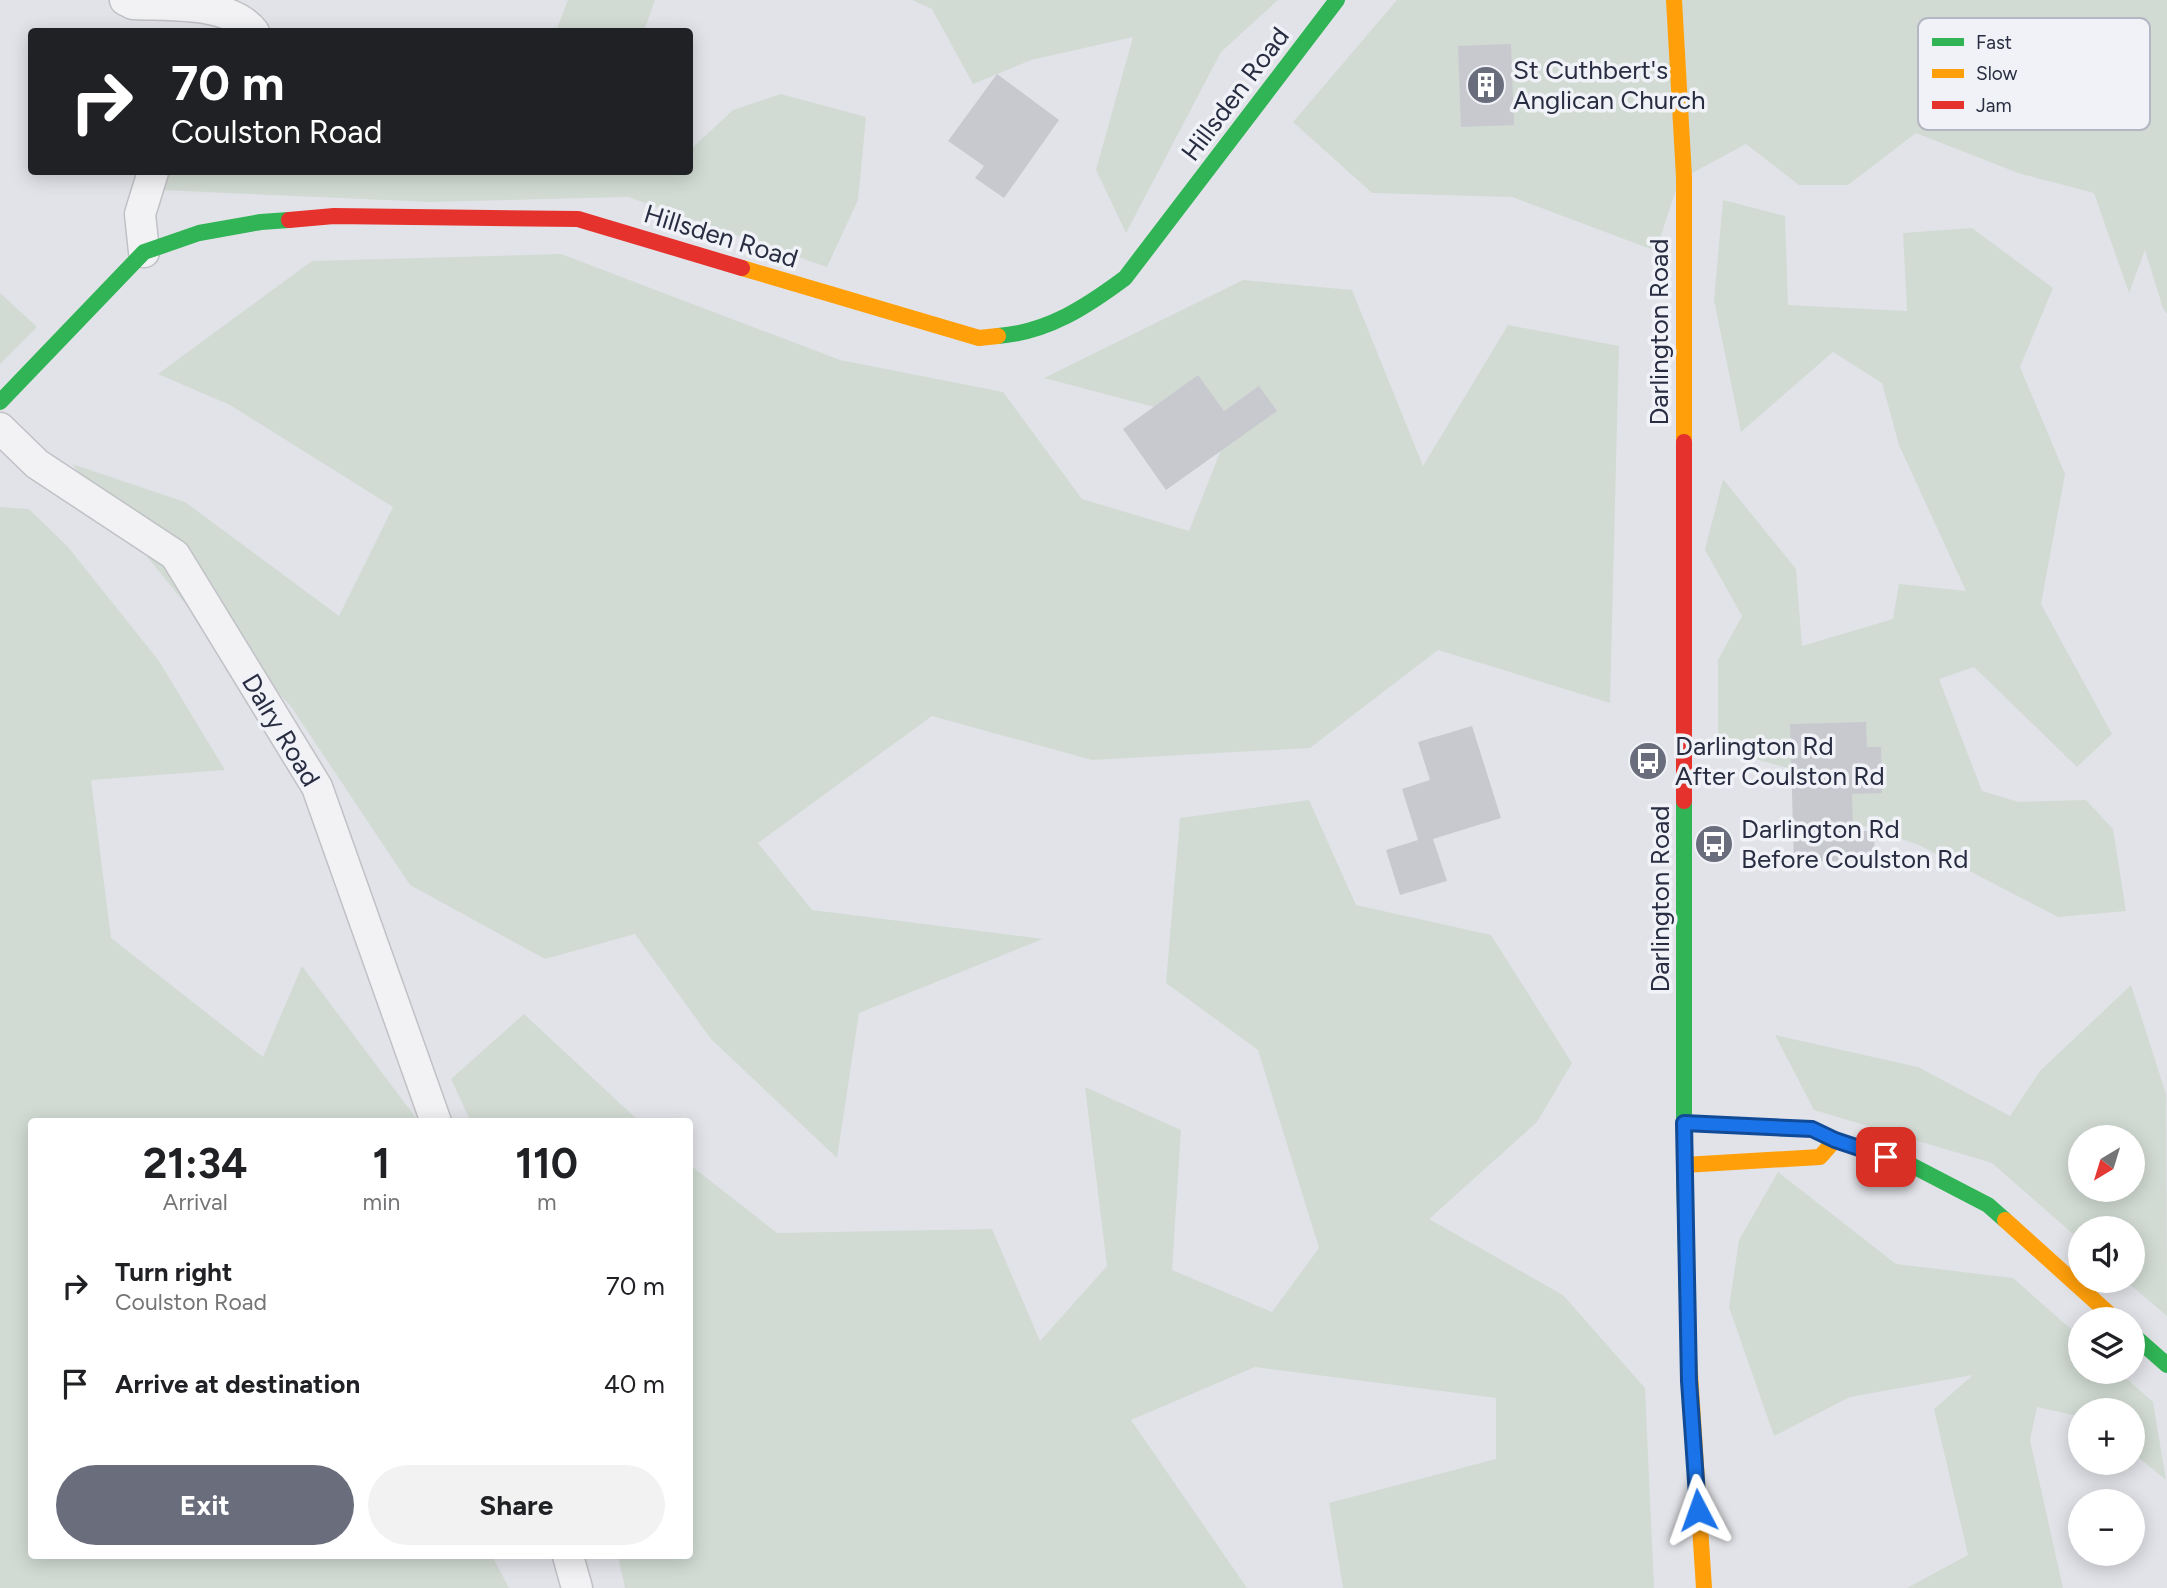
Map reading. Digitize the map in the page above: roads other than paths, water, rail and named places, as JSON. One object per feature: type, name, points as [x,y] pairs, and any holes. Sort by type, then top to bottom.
[{"type":"street","points":[[125,0],[133,4],[222,11],[243,20],[250,28]]},
{"type":"street","name":"Hillsden Road","points":[[0,402],[144,252],[199,233],[285,220],[334,216],[578,219],[979,338],[1015,336],[1044,328],[1082,311],[1125,278],[1337,0]]},
{"type":"street","name":"Darlington Road","points":[[1674,0],[1684,177],[1684,1166],[1689,1381],[1704,1588]]},
{"type":"street","points":[[144,252],[140,214],[152,175]]},
{"type":"street","name":"Dalry Road","points":[[0,428],[37,464],[175,555],[317,788],[435,1118]]},
{"type":"street","points":[[1684,1123],[1812,1129],[1835,1140],[1911,1165],[1989,1205],[2102,1307]]},
{"type":"street","points":[[1684,1166],[1820,1157],[1835,1140]]},
{"type":"street","points":[[2145,1346],[2167,1365]]},
{"type":"street","points":[[569,1559],[577,1588]]},
{"type":"place","name":"St Cuthbert's Anglican Church","points":[[1486,85]]},
{"type":"place","name":"Darlington Rd After Coulston Rd","points":[[1648,761]]},
{"type":"place","name":"Darlington Rd Before Coulston Rd","points":[[1714,844]]}]
